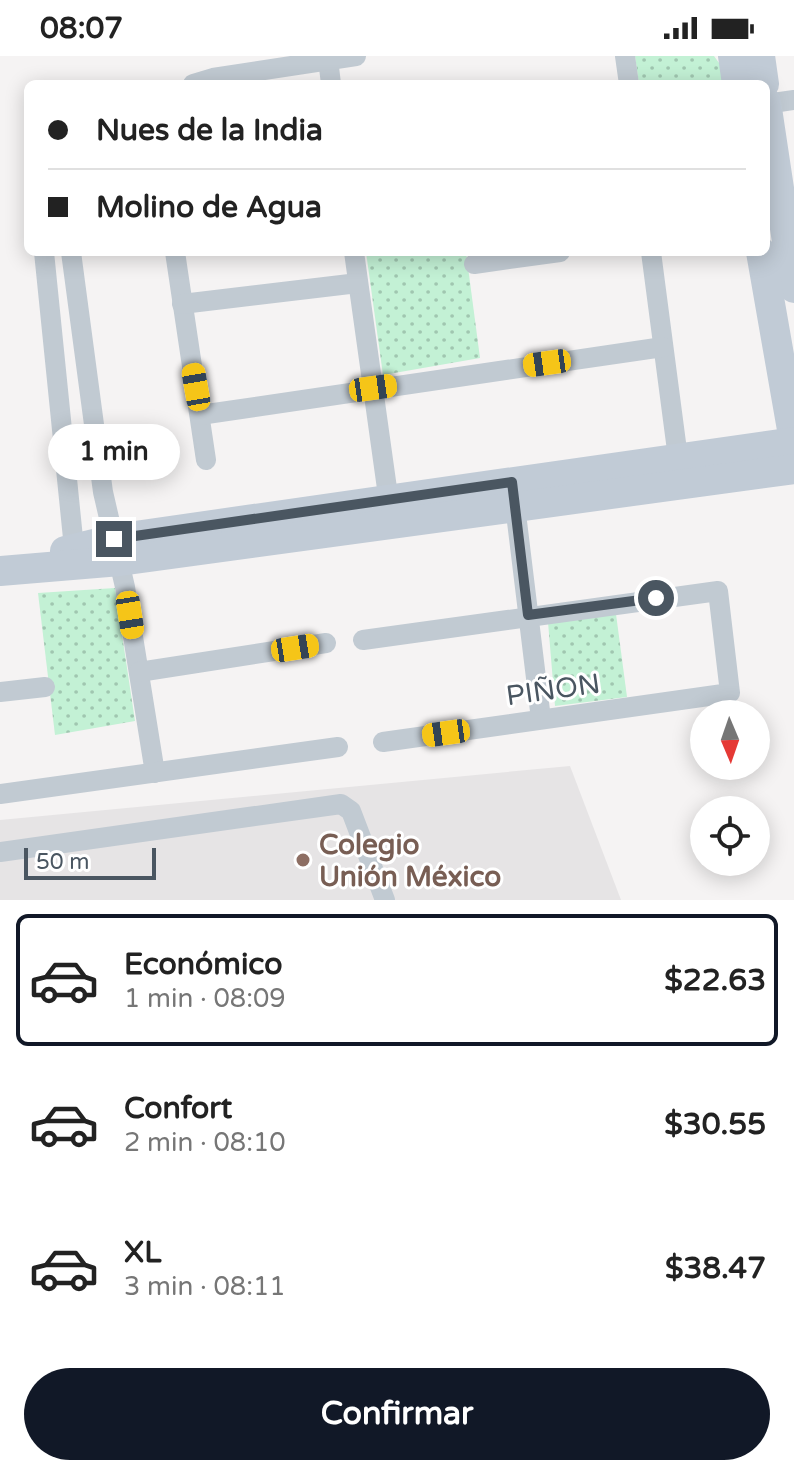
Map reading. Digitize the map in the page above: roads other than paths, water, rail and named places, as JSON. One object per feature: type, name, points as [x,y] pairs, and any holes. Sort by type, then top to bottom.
[{"type":"street","points":[[203,80],[210,56]]},
{"type":"street","points":[[209,80],[356,56]]},
{"type":"street","points":[[625,56],[628,80]]},
{"type":"street","points":[[733,56],[736,80]]},
{"type":"street","points":[[760,56],[763,80]]},
{"type":"street","points":[[328,59],[331,80]]},
{"type":"street","points":[[770,103],[794,100]]},
{"type":"street","points":[[770,129],[794,288]]},
{"type":"street","points":[[44,256],[75,556]]},
{"type":"street","points":[[72,256],[103,492],[117,550],[155,773]]},
{"type":"street","points":[[176,256],[206,460]]},
{"type":"street","points":[[355,256],[390,511]]},
{"type":"street","points":[[474,264],[531,256]]},
{"type":"street","points":[[652,256],[678,458]]},
{"type":"street","points":[[513,494],[678,458],[794,441],[762,256]]},
{"type":"street","points":[[182,304],[358,283]]},
{"type":"street","points":[[200,415],[663,347]]},
{"type":"street","points":[[58,389],[91,388]]},
{"type":"street","points":[[0,571],[75,556],[513,494],[794,469]]},
{"type":"street","points":[[513,494],[541,719]]},
{"type":"street","name":"PIÑON","points":[[383,742],[730,693],[718,591],[528,615]]},
{"type":"street","points":[[363,640],[528,615]]},
{"type":"street","points":[[139,672],[326,643]]},
{"type":"street","points":[[0,692],[45,687]]},
{"type":"street","points":[[0,794],[338,747]]},
{"type":"street","points":[[0,852],[341,804],[351,811],[385,900]]},
{"type":"place","name":"Colegio Unión México","points":[[303,860]]}]
